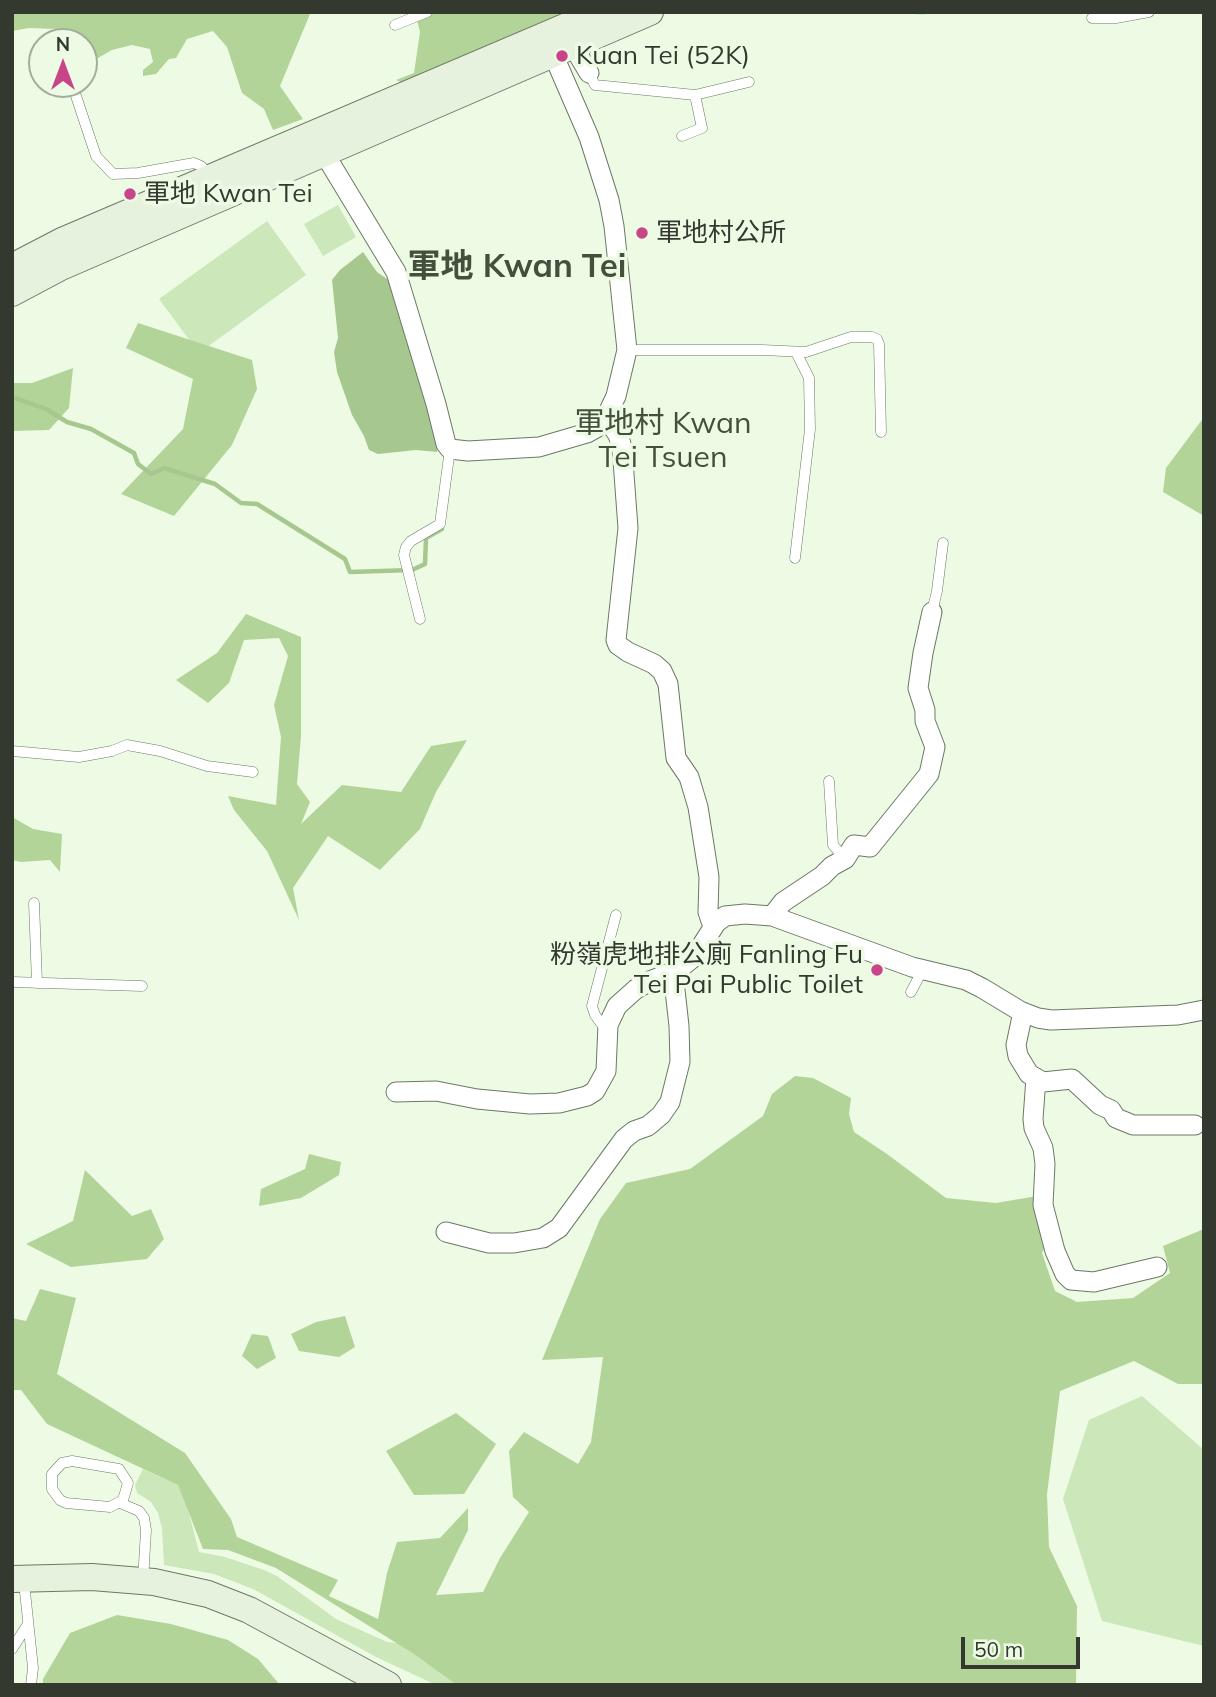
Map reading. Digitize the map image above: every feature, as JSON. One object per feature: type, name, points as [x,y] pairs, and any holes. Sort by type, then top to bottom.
[{"type":"main road","points":[[12,267],[62,241],[600,12]]},
{"type":"main road","points":[[12,293],[61,267],[650,12]]},
{"type":"main road","points":[[18,1578],[92,1577],[143,1581],[208,1594],[249,1610],[373,1681]]},
{"type":"street","points":[[563,50],[589,73]]},
{"type":"street","points":[[324,153],[396,272],[446,444],[450,449],[468,451],[539,447],[587,433],[596,428],[606,416],[616,396],[627,350],[609,200],[563,50]]},
{"type":"street","points":[[606,416],[622,447],[628,528],[616,640],[618,645],[628,652],[654,664],[662,671],[668,684],[676,758],[689,777],[698,807],[709,877],[708,912],[711,921],[716,923]]},
{"type":"street","points":[[772,916],[783,902],[845,859],[854,845],[870,847],[929,774],[934,747],[918,688],[932,612]]},
{"type":"street","points":[[396,1092],[436,1091],[477,1100],[530,1104],[559,1103],[587,1096],[595,1091],[606,1071],[608,1031],[617,1006],[636,989],[673,972],[695,956],[716,923],[725,916],[772,916],[923,970],[966,981],[1023,1012],[1051,1020],[1178,1015],[1204,1010]]},
{"type":"street","points":[[446,1232],[489,1243],[514,1243],[543,1238],[559,1228],[624,1139],[634,1131],[648,1126],[661,1115],[670,1102],[680,1062],[673,972]]},
{"type":"street","points":[[1023,1012],[1017,1034],[1018,1056],[1029,1074],[1043,1082],[1072,1080],[1100,1105],[1111,1110],[1116,1118],[1132,1125],[1195,1125]]},
{"type":"street","points":[[1036,1078],[1033,1119],[1044,1156],[1043,1205],[1055,1251],[1065,1274],[1071,1280],[1094,1282],[1157,1267]]},
{"type":"lane","points":[[395,25],[427,12]]},
{"type":"lane","points":[[1092,18],[1116,18],[1149,12]]},
{"type":"lane","points":[[589,73],[595,85],[695,95],[749,82]]},
{"type":"lane","points":[[682,136],[702,128],[695,95]]},
{"type":"lane","points":[[77,98],[96,156],[113,174],[138,173],[194,163],[201,166],[211,178]]},
{"type":"lane","points":[[627,350],[806,352],[851,338],[872,337],[877,339],[881,432]]},
{"type":"lane","points":[[795,558],[810,429],[809,378],[796,352]]},
{"type":"lane","points":[[420,619],[404,555],[411,541],[440,524],[450,449]]},
{"type":"lane","points":[[932,612],[943,543]]},
{"type":"lane","points":[[12,751],[79,757],[112,751],[127,745],[159,751],[207,766],[253,772]]},
{"type":"lane","points":[[829,781],[833,845],[845,859]]},
{"type":"lane","points":[[34,903],[37,983]]},
{"type":"lane","points":[[608,1031],[595,1015],[592,1006],[616,915]]},
{"type":"lane","points":[[911,992],[923,970]]},
{"type":"lane","points":[[12,982],[142,986]]},
{"type":"lane","points":[[120,1503],[126,1496],[128,1483],[123,1473],[113,1466],[66,1462],[58,1466],[52,1474],[54,1494],[66,1503],[110,1507],[120,1503],[139,1510],[144,1518],[146,1531],[143,1581]]},
{"type":"lane","points":[[18,1578],[28,1624],[33,1668],[31,1685]]},
{"type":"lane","points":[[12,1649],[28,1624]]},
{"type":"shaded area","points":[[12,12],[308,12],[310,14],[280,86],[303,119],[273,130],[264,109],[242,93],[227,47],[213,31],[187,39],[176,58],[169,59],[156,74],[143,76],[143,70],[153,62],[150,49],[132,45],[112,50],[98,58],[98,28],[28,28],[12,31]]},
{"type":"shaded area","points":[[415,12],[561,12],[543,27],[407,85],[396,80],[414,73],[420,32]]},
{"type":"shaded area","points":[[338,205],[356,237],[323,256],[304,224]]},
{"type":"shaded area","points":[[267,221],[306,275],[199,353],[159,299]]},
{"type":"shaded area","points":[[363,252],[377,272],[393,283],[438,441],[437,452],[416,450],[378,454],[369,450],[352,415],[337,372],[334,352],[338,338],[332,280]]},
{"type":"shaded area","points":[[138,323],[252,360],[257,389],[232,445],[174,516],[121,494],[183,429],[193,379],[126,348]]},
{"type":"shaded area","points":[[73,368],[69,408],[49,430],[12,431],[12,383],[32,383]]},
{"type":"shaded area","points":[[1204,417],[1204,516],[1163,492],[1166,468]]},
{"type":"shaded area","points":[[246,614],[301,637],[301,736],[297,784],[310,802],[301,824],[342,785],[401,792],[431,746],[467,740],[436,792],[420,829],[380,870],[328,836],[293,888],[299,920],[267,851],[234,810],[228,796],[276,805],[281,737],[274,705],[288,656],[279,638],[244,640],[229,683],[208,703],[176,680],[217,653]]},
{"type":"shaded area","points":[[12,817],[33,829],[62,834],[60,872],[50,860],[12,860]]},
{"type":"shaded area","points":[[795,1076],[813,1078],[851,1098],[849,1114],[854,1132],[946,1198],[996,1203],[1037,1196],[1052,1232],[1042,1253],[1055,1291],[1077,1302],[1133,1298],[1170,1273],[1163,1246],[1204,1229],[1204,1384],[1178,1384],[1134,1361],[1060,1391],[1047,1494],[1049,1547],[1077,1606],[1076,1685],[457,1685],[414,1654],[276,1568],[228,1550],[203,1549],[178,1485],[47,1424],[21,1390],[12,1390],[12,1318],[26,1321],[40,1289],[76,1298],[57,1374],[185,1453],[231,1519],[237,1537],[338,1580],[329,1596],[378,1619],[387,1573],[397,1542],[440,1538],[468,1508],[468,1530],[436,1595],[483,1592],[500,1558],[529,1512],[513,1497],[509,1451],[524,1432],[578,1464],[591,1442],[603,1357],[542,1360],[600,1219],[626,1183],[690,1169],[763,1116],[772,1094]]},
{"type":"shaded area","points":[[309,1154],[341,1162],[339,1175],[301,1198],[259,1206],[261,1189],[305,1169]]},
{"type":"shaded area","points":[[85,1170],[132,1216],[151,1209],[164,1239],[147,1259],[71,1267],[26,1244],[73,1221]]},
{"type":"shaded area","points":[[345,1316],[355,1347],[339,1357],[299,1351],[291,1334],[316,1322]]},
{"type":"shaded area","points":[[252,1334],[268,1336],[276,1358],[257,1369],[242,1356]]},
{"type":"shaded area","points":[[1142,1396],[1204,1450],[1204,1646],[1102,1621],[1063,1499],[1089,1420]]},
{"type":"shaded area","points":[[456,1413],[496,1444],[464,1494],[414,1495],[386,1451]]},
{"type":"shaded area","points":[[143,1469],[178,1485],[185,1498],[199,1552],[225,1557],[277,1576],[336,1619],[387,1642],[459,1650],[586,1685],[436,1685],[376,1657],[253,1589],[214,1574],[164,1565],[162,1528],[158,1513],[151,1502],[137,1493],[135,1485]]},
{"type":"shaded area","points":[[117,1615],[171,1624],[228,1640],[258,1659],[280,1685],[43,1685],[43,1679],[70,1633]]},
{"type":"waterway","points":[[916,12],[925,12]]},
{"type":"waterway","points":[[12,397],[46,409],[67,422],[91,429],[134,453],[138,464],[151,474],[164,468],[215,484],[241,503],[257,504],[345,559],[350,572],[412,570],[425,564],[426,538],[442,529]]},
{"type":"place","name":"Kuan Tei (52K)","points":[[562,56]]},
{"type":"place","name":"軍地 Kwan Tei","points":[[130,194]]},
{"type":"place","name":"軍地村公所","points":[[642,233]]},
{"type":"place","name":"粉嶺虎地排公廁 Fanling Fu Tei Pai Public Toilet","points":[[877,970]]},
{"type":"district","name":"軍地 Kwan Tei","points":[[517,267]]},
{"type":"district","name":"軍地村 Kwan Tei Tsuen","points":[[663,441]]}]
